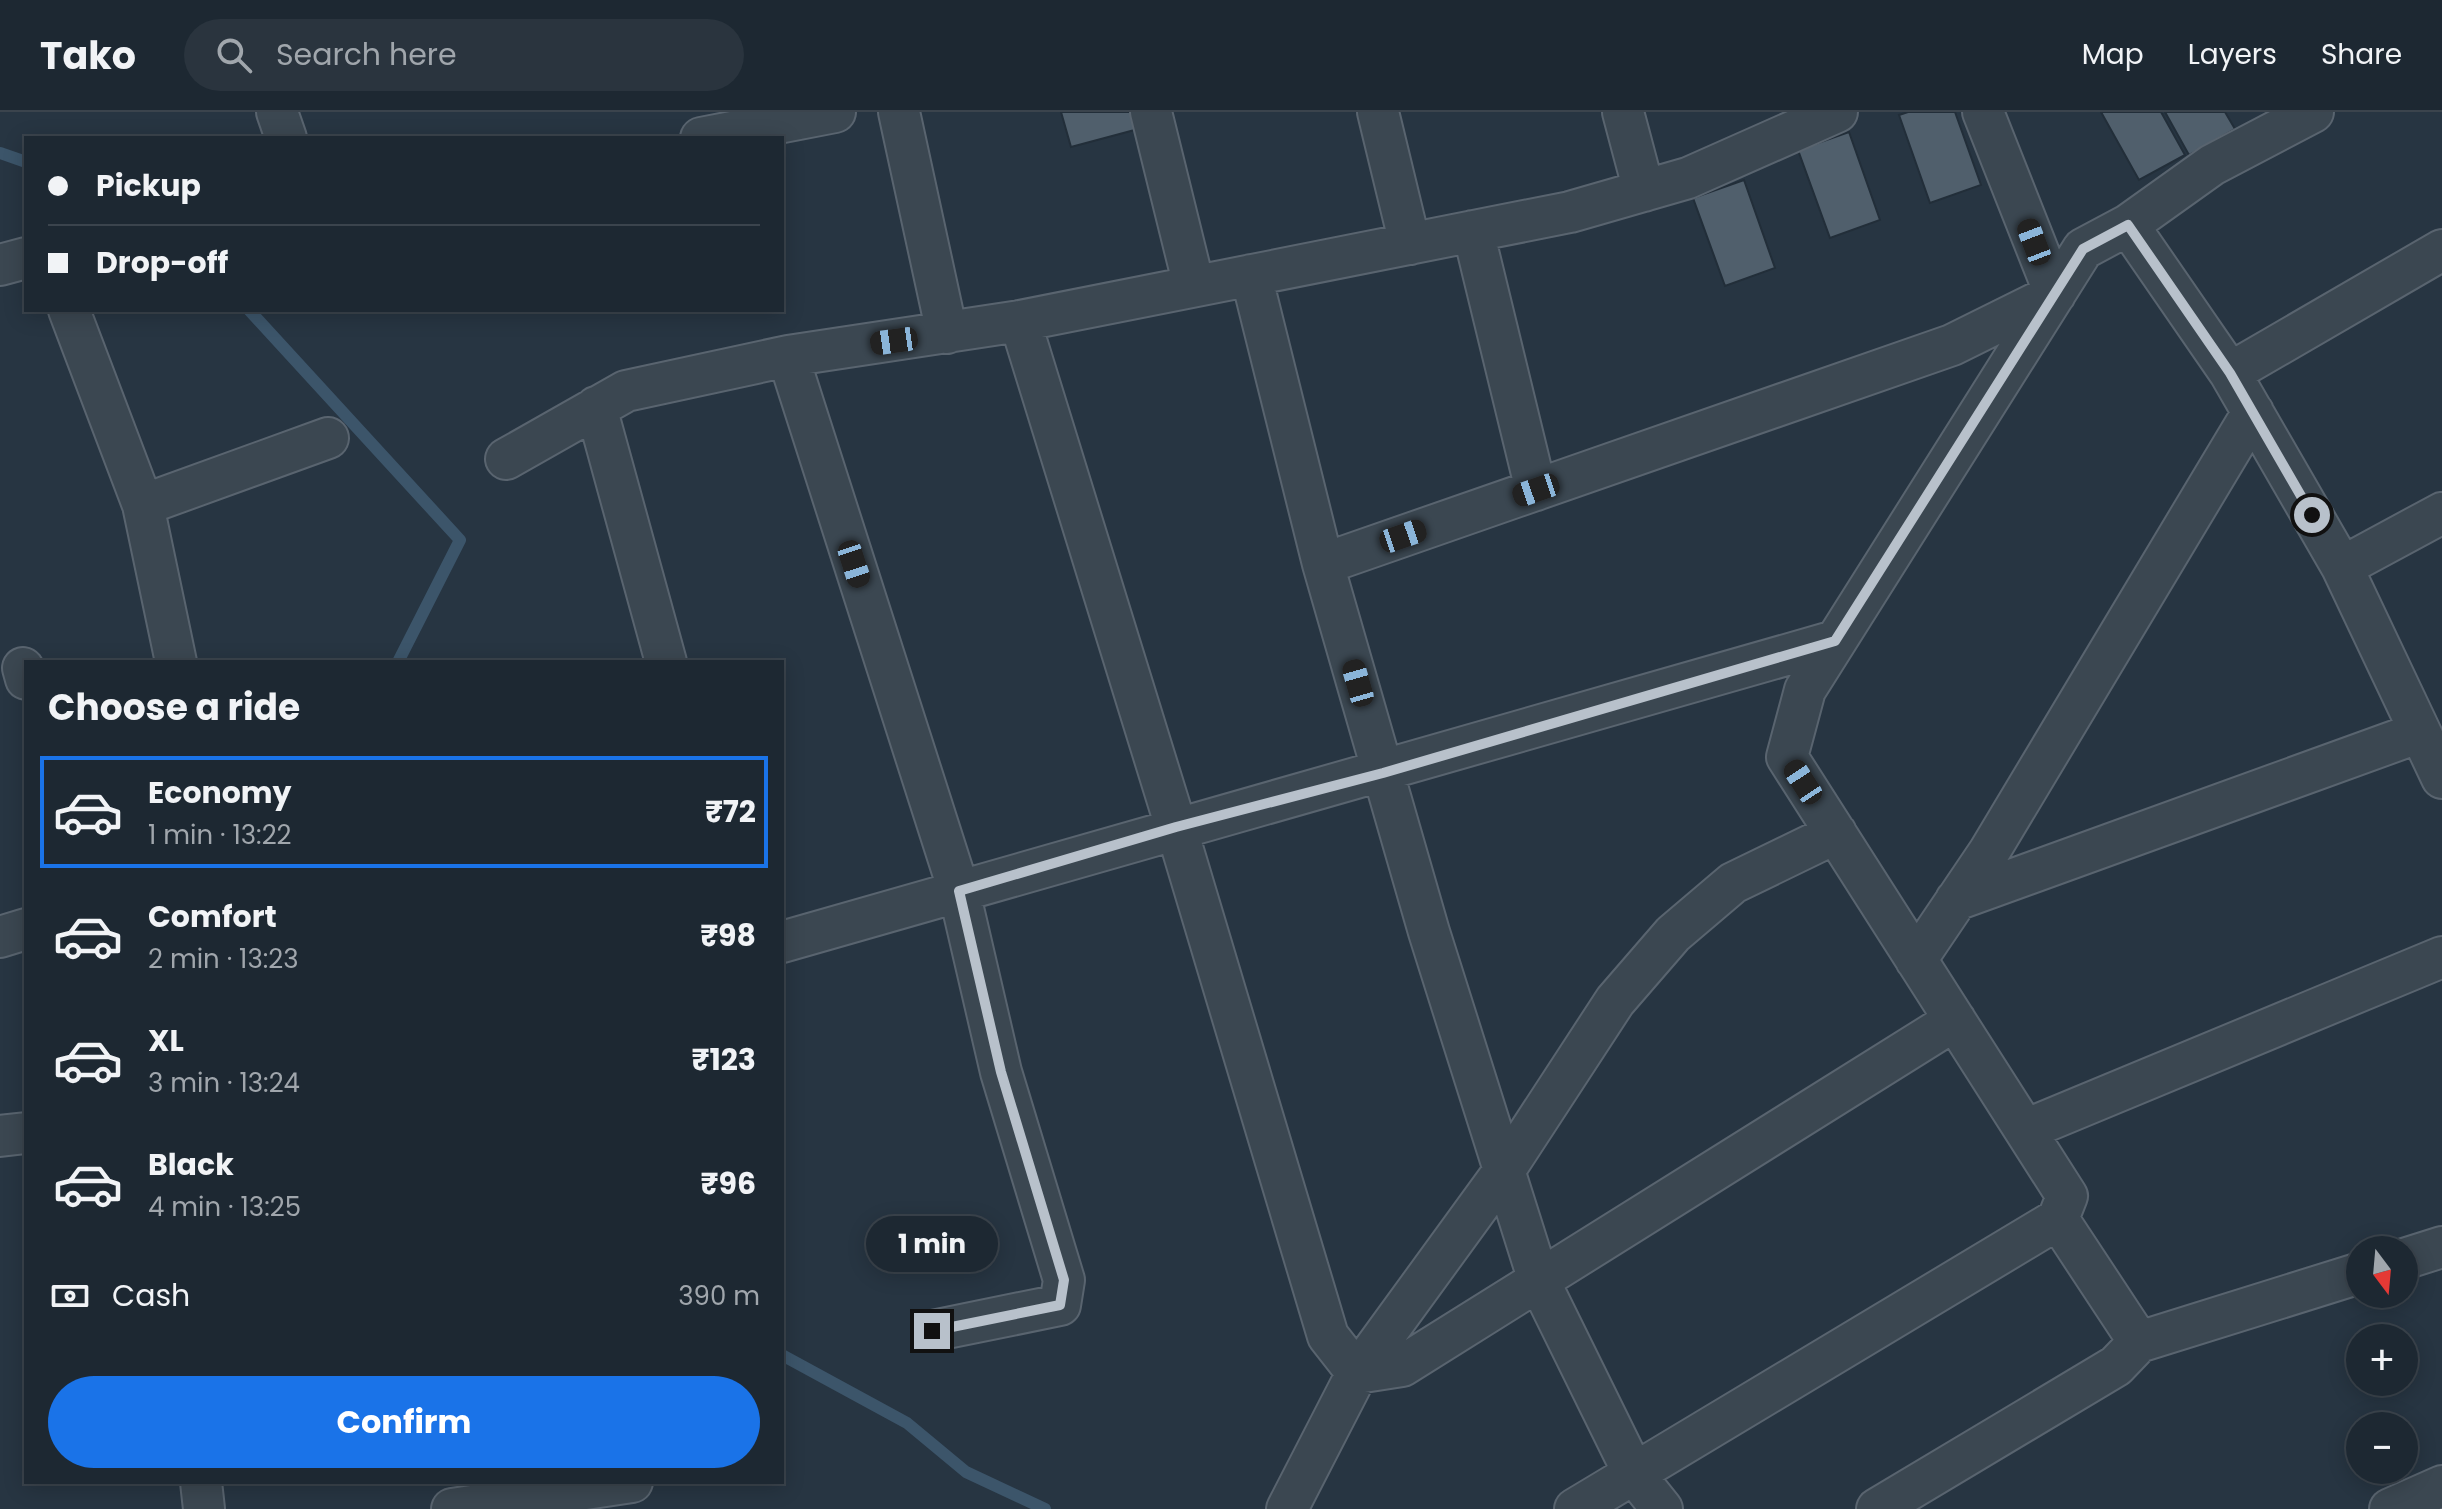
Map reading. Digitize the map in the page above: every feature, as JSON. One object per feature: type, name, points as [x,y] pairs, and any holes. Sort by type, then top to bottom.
[{"type":"street","points":[[277,112],[285,136]]},
{"type":"street","points":[[711,136],[835,112]]},
{"type":"street","points":[[899,112],[947,333]]},
{"type":"street","points":[[1151,112],[1194,286]]},
{"type":"street","points":[[1378,112],[1410,244]]},
{"type":"street","points":[[1623,112],[1644,191]]},
{"type":"street","points":[[506,459],[626,391],[788,356],[1020,321],[1570,212],[1688,178],[1837,112]]},
{"type":"street","points":[[1983,112],[2055,294]]},
{"type":"street","points":[[1575,1509],[2058,1219],[2067,1196],[1787,757],[1805,690],[2083,249],[2128,225],[2212,165],[2313,112]]},
{"type":"street","points":[[2128,225],[2230,373],[2342,567],[2442,778]]},
{"type":"street","points":[[1473,231],[1536,490]]},
{"type":"street","points":[[2230,373],[2442,250]]},
{"type":"street","points":[[0,265],[24,259]]},
{"type":"street","points":[[1251,275],[1323,564],[1429,932],[1539,1281],[1634,1474],[1662,1509]]},
{"type":"street","points":[[1323,564],[1952,345],[2055,294]]},
{"type":"street","points":[[70,312],[143,505],[176,660]]},
{"type":"street","points":[[1020,321],[1328,1336],[1357,1373]]},
{"type":"street","points":[[788,356],[959,891],[1001,1072],[1064,1280],[1060,1305],[932,1331]]},
{"type":"street","points":[[596,407],[665,660]]},
{"type":"street","points":[[1916,960],[1989,852],[2253,412]]},
{"type":"street","points":[[143,505],[328,438]]},
{"type":"street","points":[[2342,567],[2440,519]]},
{"type":"street","points":[[784,941],[1176,827],[1383,773],[1835,641]]},
{"type":"street","points":[[1956,900],[2420,732]]},
{"type":"street","points":[[1287,1509],[1357,1373],[1504,1171],[1615,1001],[1673,934],[1733,883],[1836,833]]},
{"type":"street","points":[[0,937],[24,930]]},
{"type":"street","points":[[2025,1130],[2442,957]]},
{"type":"street","points":[[1357,1373],[1402,1366],[1955,1020]]},
{"type":"street","points":[[0,1136],[24,1133]]},
{"type":"street","points":[[2058,1219],[2139,1342]]},
{"type":"street","points":[[2418,1255],[2442,1247]]},
{"type":"street","points":[[1888,1506],[2116,1366],[2139,1342],[2346,1277]]},
{"type":"street","points":[[201,1484],[204,1509]]},
{"type":"street","points":[[452,1509],[562,1501],[625,1484]]},
{"type":"street","points":[[2390,1509],[2442,1486]]},
{"type":"building","points":[[1061,112],[1138,112],[1142,128],[1071,147]]},
{"type":"building","points":[[1908,112],[1955,112],[1981,185],[1930,203],[1899,115]]},
{"type":"building","points":[[2101,112],[2161,112],[2185,155],[2139,180]]},
{"type":"building","points":[[2165,112],[2225,112],[2235,129],[2189,155]]},
{"type":"building","points":[[1849,132],[1880,220],[1830,238],[1798,150]]},
{"type":"building","points":[[1744,180],[1775,268],[1725,286],[1693,198]]},
{"type":"waterway","points":[[0,153],[24,161]]},
{"type":"waterway","points":[[251,312],[460,540],[399,660]]},
{"type":"waterway","points":[[784,1356],[907,1423],[966,1472],[1045,1509]]},
{"type":"route","points":[[932,1331],[1060,1305],[1064,1280],[1001,1072],[959,891],[1176,827],[1383,773],[1835,641],[2083,249],[2128,225],[2230,373],[2312,515]]}]
